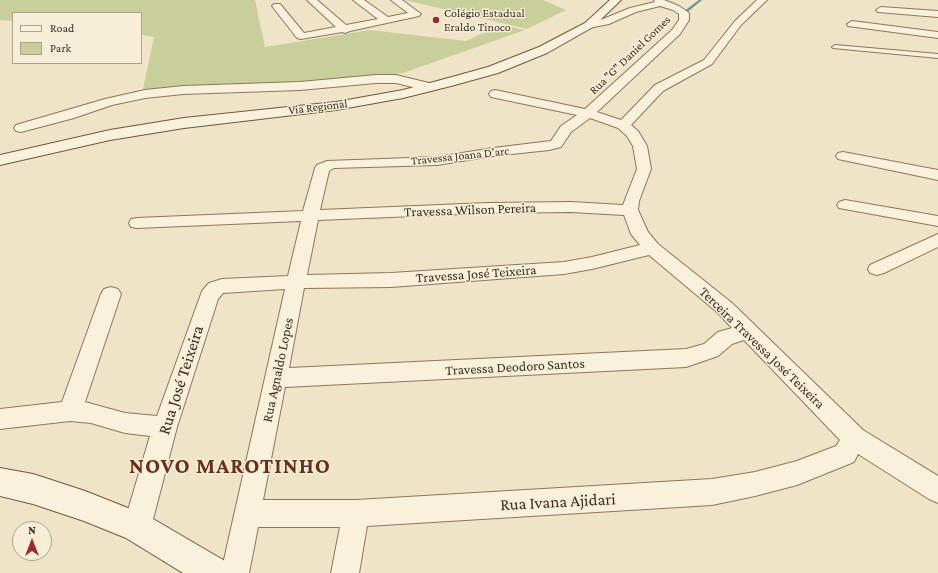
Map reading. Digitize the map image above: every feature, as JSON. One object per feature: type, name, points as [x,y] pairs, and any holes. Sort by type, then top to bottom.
[{"type":"main road","name":"Via Regional","points":[[0,160],[110,135],[184,123],[336,106],[403,94],[493,70],[519,60],[563,40],[589,25],[616,0]]},
{"type":"main road","points":[[0,482],[33,489],[85,506],[137,527],[185,554],[213,573]]},
{"type":"street","points":[[312,0],[345,30]]},
{"type":"street","points":[[358,0],[387,21]]},
{"type":"street","points":[[277,6],[301,36],[312,36],[416,14],[396,0]]},
{"type":"street","points":[[624,125],[658,88],[708,62],[738,23],[762,0]]},
{"type":"street","points":[[589,25],[606,22],[633,10],[659,1]]},
{"type":"street","name":"Rua \"G\" Daniel Gomes","points":[[566,129],[588,113],[676,32],[684,20],[684,13],[659,1]]},
{"type":"street","points":[[881,10],[938,14]]},
{"type":"street","points":[[852,24],[938,35]]},
{"type":"street","points":[[21,128],[109,102],[145,94],[183,90],[300,86],[376,79],[396,79],[429,87]]},
{"type":"street","points":[[495,94],[588,113],[624,125],[633,134],[640,146],[644,169],[631,201],[630,210]]},
{"type":"street","name":"Travessa Joana D'arc","points":[[322,168],[332,164],[437,161],[493,152],[549,146],[559,141],[566,129]]},
{"type":"street","points":[[843,156],[938,175]]},
{"type":"street","name":"Rua Agnaldo Lopes","points":[[235,573],[310,216],[322,168]]},
{"type":"street","points":[[845,205],[938,221]]},
{"type":"street","name":"Travessa Wilson Pereira","points":[[137,223],[488,208],[571,207],[630,210]]},
{"type":"street","name":"Terceira Travessa José Teixeira","points":[[630,210],[640,234],[652,248],[725,308],[746,331],[854,438],[938,490]]},
{"type":"street","points":[[877,269],[938,240]]},
{"type":"street","name":"Travessa José Teixeira","points":[[222,286],[296,282],[391,280],[564,268],[592,263],[652,248]]},
{"type":"street","name":"Rua José Teixeira","points":[[137,527],[165,427],[209,296],[216,288],[222,286]]},
{"type":"street","points":[[70,411],[111,294]]},
{"type":"street","name":"Travessa Deodoro Santos","points":[[276,378],[686,358],[711,350],[725,338],[746,331]]},
{"type":"street","points":[[0,419],[70,411],[91,412],[125,423],[165,427]]},
{"type":"street","name":"Rua Ivana Ajidari","points":[[247,514],[356,513],[669,496],[712,492],[755,484],[797,473],[845,454],[854,438]]},
{"type":"street","points":[[345,573],[356,513]]},
{"type":"lane","points":[[835,47],[938,56]]},
{"type":"green space","points":[[0,0],[255,0],[265,47],[370,30],[466,41],[501,25],[525,30],[403,73],[269,87],[143,89],[154,37],[142,35],[142,12],[12,12],[12,21],[0,20]]},
{"type":"green space","points":[[405,0],[543,0],[566,10],[527,29]]},
{"type":"waterway","points":[[684,13],[701,0]]},
{"type":"place","name":"Colégio Estadual Eraldo Tinoco","points":[[436,20]]},
{"type":"district","name":"NOVO MAROTINHO","points":[[230,466]]}]
